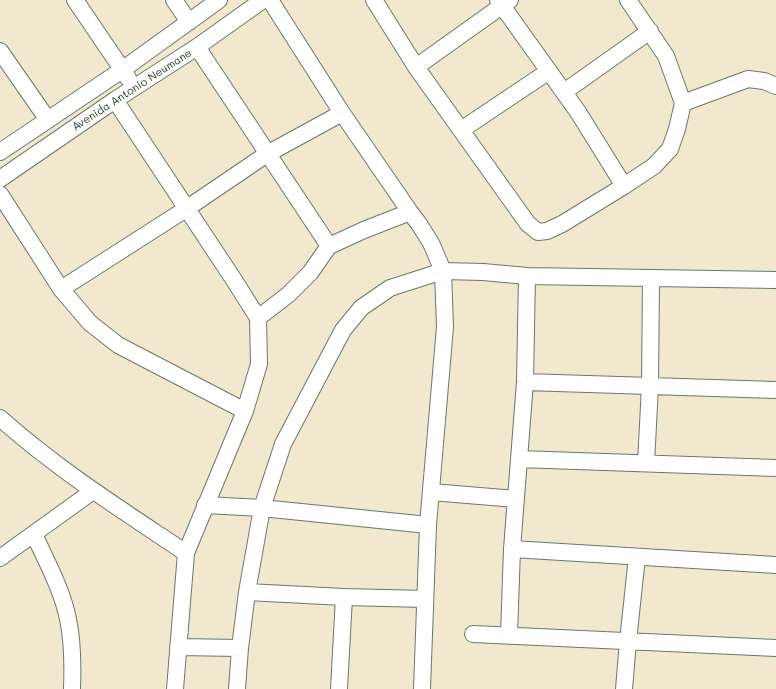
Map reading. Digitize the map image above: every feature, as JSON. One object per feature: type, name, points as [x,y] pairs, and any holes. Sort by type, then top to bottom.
[{"type":"street","points":[[75,0],[135,88]]},
{"type":"street","points":[[174,0],[188,22]]},
{"type":"street","name":"Avenida Antonio Neumane","points":[[0,152],[122,70],[220,0]]},
{"type":"street","name":"Avenida Antonio Neumane","points":[[0,179],[115,100],[197,47],[263,0]]},
{"type":"street","points":[[270,0],[342,113],[419,224],[431,243],[443,271],[445,328],[428,525],[422,689]]},
{"type":"street","points":[[374,0],[416,67],[528,224],[538,232],[547,231],[562,224],[624,186],[654,166],[670,149],[677,129],[683,103],[666,56],[628,0]]},
{"type":"street","points":[[416,67],[504,2],[624,186]]},
{"type":"street","points":[[564,92],[650,31]]},
{"type":"street","points":[[197,47],[329,246]]},
{"type":"street","points":[[0,50],[48,120]]},
{"type":"street","points":[[461,130],[549,71]]},
{"type":"street","points":[[683,103],[748,79],[764,81],[776,86]]},
{"type":"street","points":[[115,100],[258,318],[259,364],[245,411],[186,552],[175,689]]},
{"type":"street","points":[[61,289],[186,209],[267,154],[342,113]]},
{"type":"street","points":[[0,194],[61,289],[90,323],[118,345],[245,411]]},
{"type":"street","points":[[258,318],[289,294],[310,273],[329,246],[364,230],[410,212]]},
{"type":"street","points":[[237,689],[240,648],[247,592],[262,508],[283,444],[343,330],[361,308],[390,288],[443,271],[483,272],[527,276],[776,280]]},
{"type":"street","points":[[509,636],[512,549],[525,382],[527,276]]},
{"type":"street","points":[[646,463],[650,386],[651,278]]},
{"type":"street","points":[[525,382],[776,390]]},
{"type":"street","points":[[0,418],[22,437],[93,491],[186,552]]},
{"type":"street","points":[[519,458],[776,468]]},
{"type":"street","points":[[0,558],[93,491]]},
{"type":"street","points":[[431,492],[516,499]]},
{"type":"street","points":[[205,505],[262,508],[428,525]]},
{"type":"street","points":[[34,534],[59,590],[68,617],[73,651],[72,689]]},
{"type":"street","points":[[512,549],[776,565]]},
{"type":"street","points":[[624,689],[637,557]]},
{"type":"street","points":[[247,592],[425,599]]},
{"type":"street","points":[[339,689],[344,597]]},
{"type":"street","points":[[473,634],[776,648]]},
{"type":"street","points":[[178,646],[240,648]]}]
